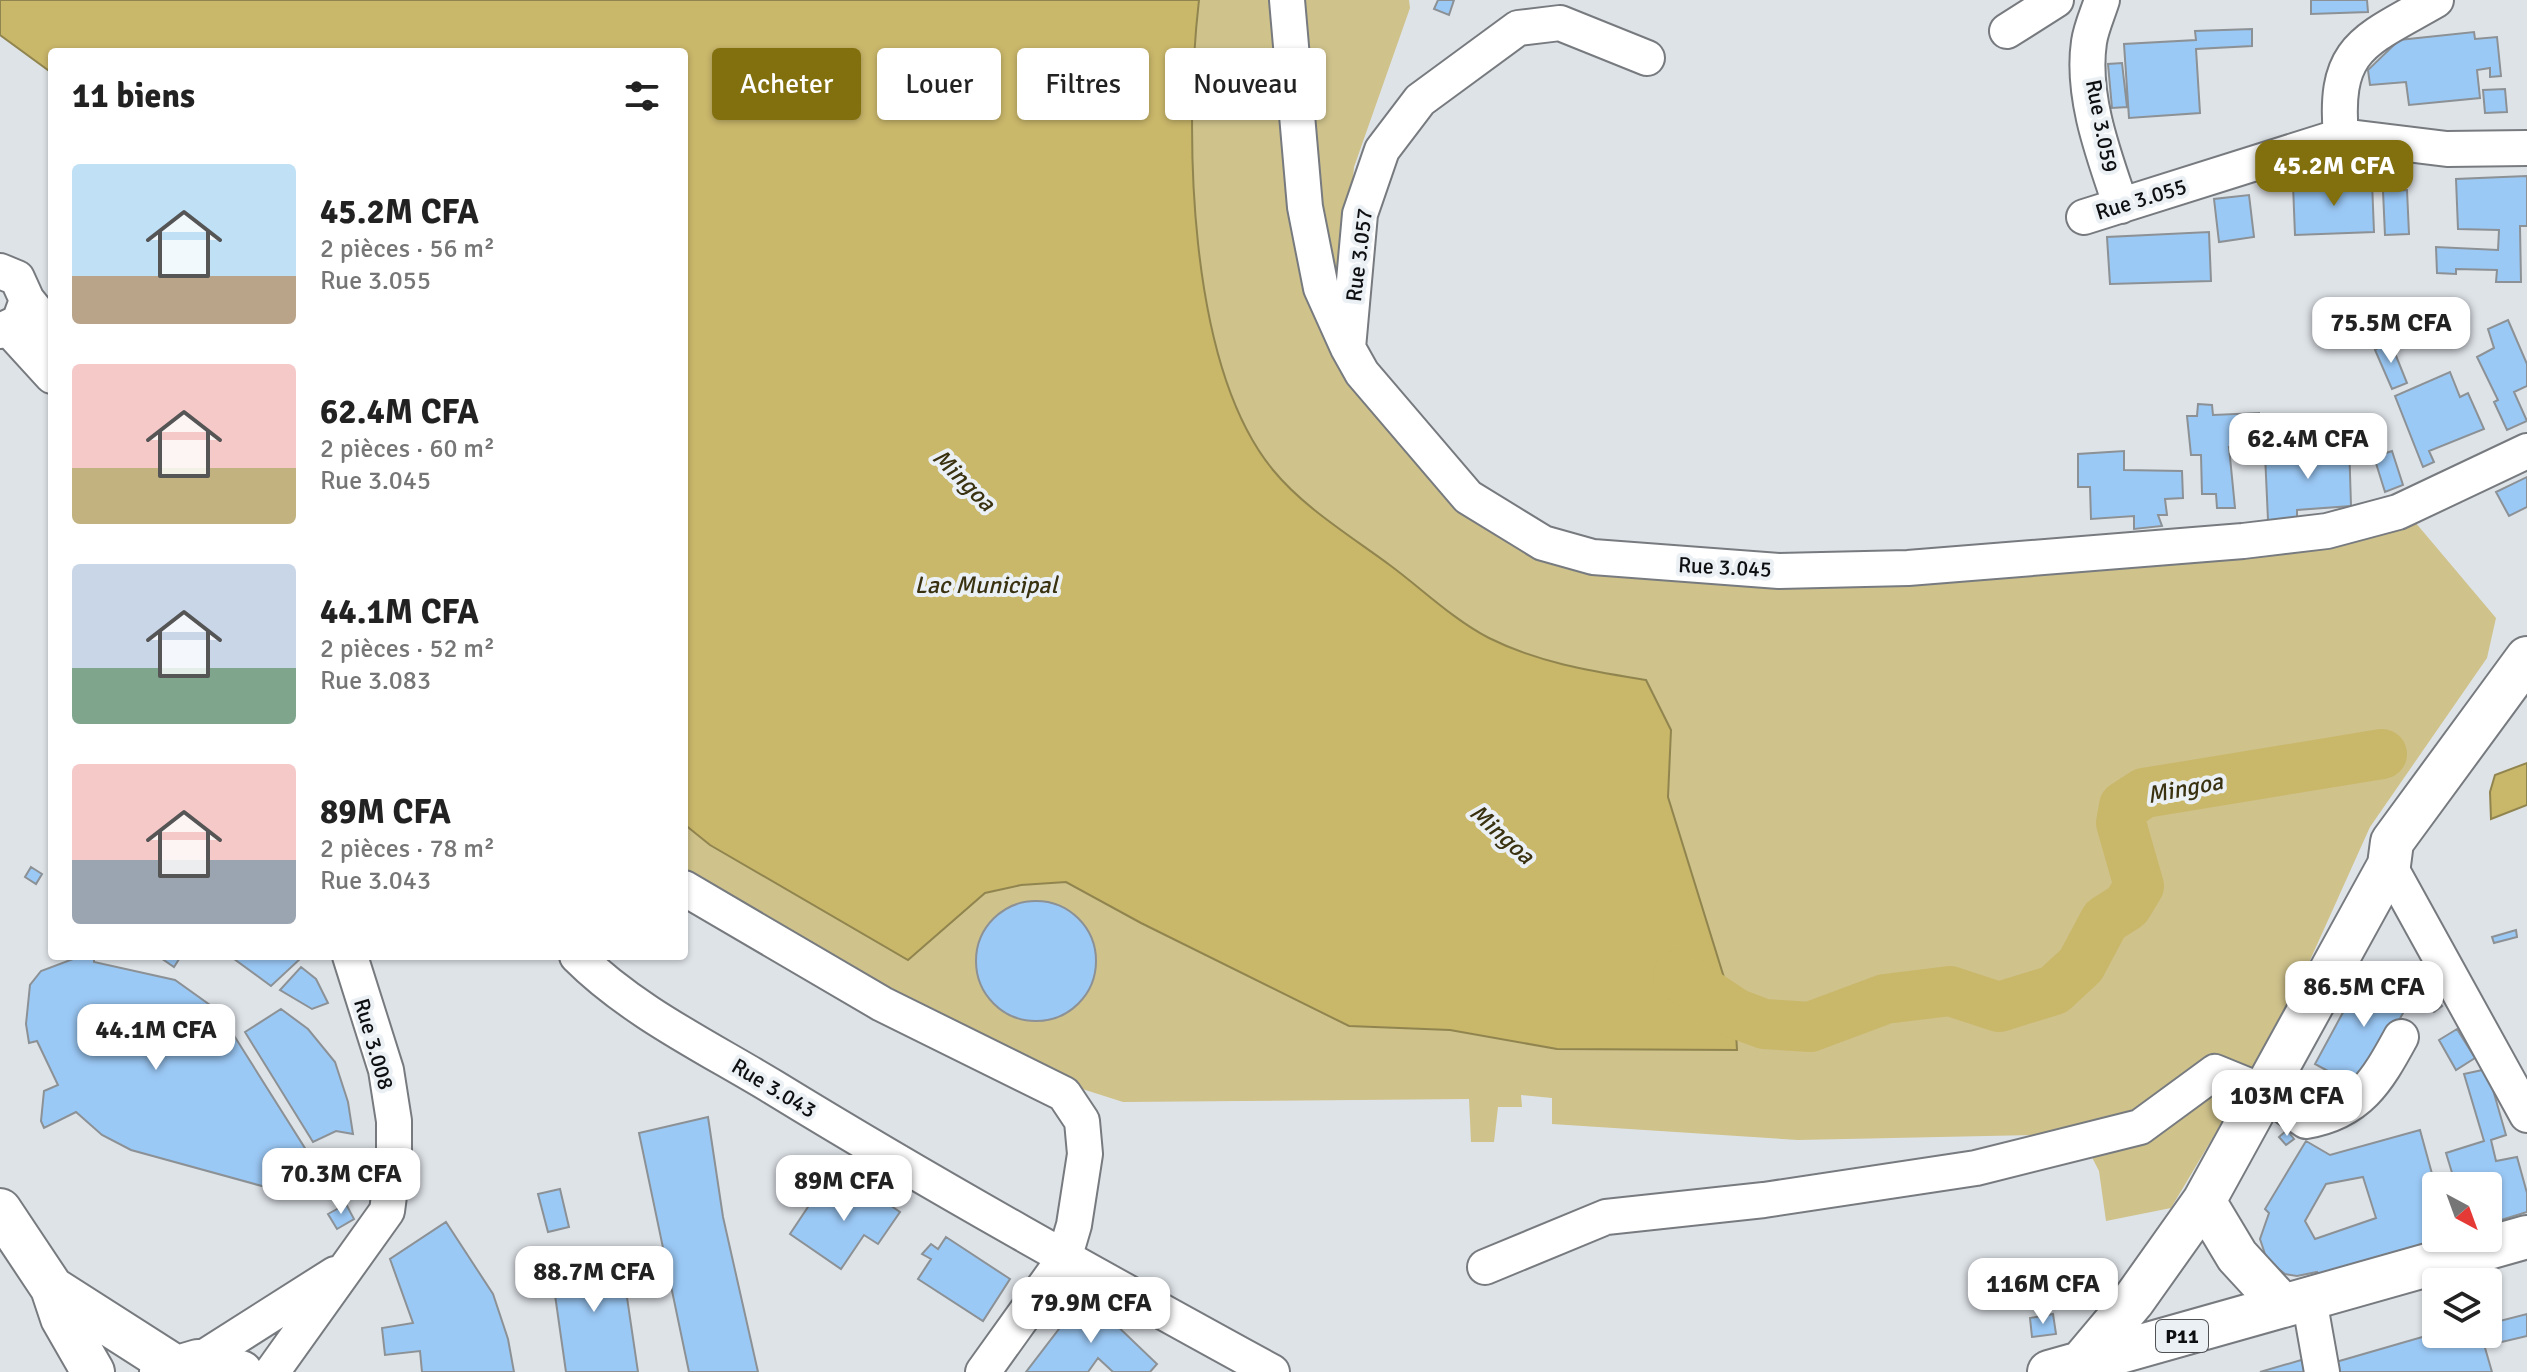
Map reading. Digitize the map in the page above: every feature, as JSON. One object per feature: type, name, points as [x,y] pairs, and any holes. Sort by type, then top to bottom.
[{"type":"main road","points":[[2070,1369],[2133,1301],[2204,1201],[2389,865],[2392,842],[2525,660]]},
{"type":"main road","points":[[2204,1201],[2237,1256],[2296,1302]]},
{"type":"main road","points":[[0,1210],[52,1288],[62,1318],[93,1372]]},
{"type":"main road","name":"P11","points":[[2070,1369],[2527,1237]]},
{"type":"main road","points":[[52,1288],[178,1366],[241,1372]]},
{"type":"street","name":"Rue 3.045","points":[[1287,0],[1305,207],[1321,288],[1348,348],[1362,373],[1468,497],[1543,543],[1593,557],[1779,571],[1908,568],[2243,541],[2327,531],[2398,512],[2527,451]]},
{"type":"street","points":[[2007,31],[2056,0]]},
{"type":"street","name":"Rue 3.059","points":[[2102,0],[2089,43],[2092,98],[2102,150],[2121,206]]},
{"type":"street","points":[[2341,136],[2337,97],[2344,69],[2381,32],[2436,0]]},
{"type":"street","name":"Rue 3.057","points":[[1348,348],[1360,214],[1382,150],[1420,100],[1518,28],[1560,23],[1647,58]]},
{"type":"street","name":"Rue 3.055","points":[[2084,217],[2341,136],[2447,149],[2527,148]]},
{"type":"street","points":[[9,276],[26,312],[5,330],[48,372]]},
{"type":"street","points":[[9,276],[48,326]]},
{"type":"street","points":[[2389,865],[2527,1115]]},
{"type":"street","points":[[688,890],[882,1004],[1064,1094],[1082,1121],[1085,1154],[1064,1259],[983,1372]]},
{"type":"street","name":"Rue 3.008","points":[[272,1372],[387,1211],[394,1158],[394,1121],[386,1070],[351,960]]},
{"type":"street","name":"Rue 3.043","points":[[582,960],[625,997],[1064,1259],[1272,1372]]},
{"type":"street","points":[[1485,1267],[1606,1217],[1764,1200],[1976,1168],[2140,1127],[2215,1072],[2264,1092],[2306,1121],[2330,1117],[2362,1096],[2381,1073],[2401,1037]]},
{"type":"street","points":[[178,1366],[349,1265]]},
{"type":"street","points":[[2296,1302],[2322,1372]]},
{"type":"shaded area","points":[[1199,0],[1409,0],[1410,8],[1354,167],[1348,242],[1369,383],[1543,550],[1866,567],[2404,509],[2496,618],[2487,658],[2370,827],[2284,1018],[2171,1208],[2106,1221],[2099,1171],[2080,1134],[1798,1140],[1552,1124],[1552,1098],[1521,1095],[1522,1107],[1498,1107],[1494,1142],[1471,1142],[1469,1099],[1123,1102],[1076,1087],[891,998],[688,881],[688,827],[710,845],[908,960],[985,893],[1021,885],[1066,882],[1141,923],[1349,1026],[1450,1030],[1662,1048],[1736,1049],[1735,1013],[1668,797],[1671,730],[1646,680],[1546,660],[1508,647],[1476,631],[1329,521],[1285,484],[1245,425],[1223,371],[1208,309],[1198,244],[1192,120],[1326,120],[1326,48],[1194,48]]},
{"type":"water","name":"Lac Municipal","points":[[0,0],[1199,0],[1194,48],[1165,48],[1165,120],[1192,120],[1198,244],[1208,309],[1223,371],[1245,425],[1273,470],[1299,497],[1476,631],[1508,647],[1546,660],[1646,680],[1671,730],[1668,797],[1735,1013],[1737,1050],[1557,1049],[1450,1030],[1349,1026],[1141,923],[1066,882],[1021,885],[985,893],[908,960],[710,845],[688,827],[688,48],[48,48],[48,70],[0,35]]},
{"type":"water","points":[[2527,763],[2527,805],[2491,819],[2490,792],[2495,775]]},
{"type":"building","points":[[1438,0],[1454,0],[1449,15],[1434,9]]},
{"type":"building","points":[[2311,0],[2367,0],[2368,12],[2311,14]]},
{"type":"building","points":[[2252,29],[2252,46],[2196,49],[2200,113],[2129,118],[2124,44],[2196,40],[2195,31]]},
{"type":"building","points":[[2474,32],[2475,39],[2497,37],[2501,76],[2490,77],[2490,68],[2477,70],[2480,98],[2409,105],[2406,82],[2370,85],[2368,70],[2399,40]]},
{"type":"building","points":[[2122,63],[2127,107],[2112,108],[2108,64]]},
{"type":"building","points":[[2505,89],[2507,112],[2485,113],[2483,90]]},
{"type":"building","points":[[2527,176],[2527,226],[2520,226],[2521,282],[2496,282],[2497,270],[2456,269],[2456,274],[2437,273],[2436,247],[2498,250],[2499,230],[2458,229],[2456,179]]},
{"type":"building","points":[[2372,182],[2374,232],[2295,235],[2293,185]]},
{"type":"building","points":[[2407,190],[2409,234],[2385,235],[2383,191]]},
{"type":"building","points":[[2249,195],[2254,237],[2219,242],[2214,199]]},
{"type":"building","points":[[2209,232],[2211,281],[2110,284],[2107,237]]},
{"type":"building","points":[[2508,320],[2527,364],[2527,386],[2514,392],[2527,421],[2507,430],[2494,402],[2498,400],[2477,357],[2494,348],[2488,329]]},
{"type":"building","points":[[2390,341],[2407,383],[2392,389],[2375,350]]},
{"type":"building","points":[[2450,372],[2460,397],[2468,393],[2484,429],[2429,451],[2434,462],[2423,467],[2395,396]]},
{"type":"building","points":[[2198,404],[2212,405],[2213,415],[2259,413],[2260,438],[2242,438],[2242,447],[2229,447],[2235,508],[2217,508],[2216,494],[2202,494],[2201,455],[2191,455],[2187,416],[2197,416]]},
{"type":"building","points":[[2349,442],[2351,506],[2297,510],[2297,521],[2268,520],[2265,454],[2317,452],[2316,443]]},
{"type":"building","points":[[2124,451],[2124,470],[2182,471],[2183,498],[2165,499],[2167,515],[2158,515],[2162,526],[2134,529],[2134,516],[2091,519],[2090,487],[2078,487],[2078,454]]},
{"type":"building","points":[[2392,451],[2403,485],[2385,492],[2374,457]]},
{"type":"building","points":[[2527,477],[2527,507],[2509,516],[2496,492]]},
{"type":"building","points":[[31,867],[42,874],[36,884],[25,877]]},
{"type":"building","points":[[1036,901],[1059,905],[1079,918],[1092,938],[1096,961],[1092,984],[1079,1004],[1059,1017],[1036,1021],[1013,1017],[993,1004],[980,984],[976,961],[980,938],[993,918],[1013,905]]},
{"type":"building","points":[[2516,930],[2517,937],[2494,943],[2492,937]]},
{"type":"building","points":[[70,960],[94,960],[175,980],[210,1005],[228,1026],[308,1153],[283,1167],[280,1191],[131,1150],[102,1135],[76,1112],[44,1128],[41,1121],[44,1091],[58,1085],[37,1041],[29,1043],[26,1024],[30,985],[41,971]]},
{"type":"building","points":[[164,960],[178,960],[174,967]]},
{"type":"building","points":[[235,960],[299,960],[271,986]]},
{"type":"building","points":[[301,967],[316,979],[328,1003],[312,1009],[280,990]]},
{"type":"building","points":[[2366,970],[2413,995],[2361,1089],[2315,1064]]},
{"type":"building","points":[[2424,985],[2442,1006],[2434,1012],[2416,992]]},
{"type":"building","points":[[281,1009],[308,1029],[335,1062],[348,1102],[353,1134],[336,1131],[313,1142],[245,1032]]},
{"type":"building","points":[[2457,1029],[2475,1058],[2456,1070],[2439,1040]]},
{"type":"building","points":[[2487,1069],[2506,1135],[2491,1140],[2496,1161],[2517,1157],[2527,1193],[2527,1212],[2502,1220],[2502,1172],[2452,1172],[2446,1153],[2484,1141],[2464,1074]]},
{"type":"building","points":[[708,1117],[723,1217],[758,1372],[689,1372],[639,1133]]},
{"type":"building","points":[[2287,1130],[2294,1139],[2286,1145],[2279,1137]]},
{"type":"building","points":[[2420,1130],[2432,1172],[2422,1172],[2422,1244],[2319,1276],[2317,1272],[2297,1276],[2285,1274],[2267,1260],[2260,1239],[2269,1213],[2265,1209],[2306,1141],[2330,1155]],"holes":[[[2363,1177],[2376,1218],[2315,1239],[2305,1221],[2326,1184]]]},
{"type":"building","points":[[852,1179],[900,1212],[878,1244],[864,1235],[841,1269],[790,1234],[818,1192],[835,1204]]},
{"type":"building","points":[[560,1189],[569,1227],[548,1232],[538,1194]]},
{"type":"building","points":[[346,1204],[354,1219],[337,1229],[328,1214]]},
{"type":"building","points":[[446,1222],[493,1294],[508,1339],[514,1372],[422,1372],[420,1351],[385,1355],[382,1328],[413,1323],[390,1259]]},
{"type":"building","points":[[946,1237],[1010,1279],[983,1321],[918,1279],[931,1259],[922,1254],[931,1244],[938,1249]]},
{"type":"building","points":[[620,1250],[638,1372],[566,1372],[550,1260]]},
{"type":"building","points":[[1085,1295],[1157,1364],[1150,1372],[1113,1372],[1098,1358],[1088,1372],[1026,1372]]},
{"type":"building","points":[[2053,1314],[2056,1334],[2032,1337],[2030,1318]]},
{"type":"building","points":[[2527,1314],[2527,1336],[2502,1342],[2502,1320]]},
{"type":"building","points":[[2422,1337],[2422,1348],[2485,1348],[2492,1372],[2331,1372],[2329,1364]]},
{"type":"building","points":[[2308,1358],[2312,1372],[2260,1372]]},
{"type":"waterway","name":"Mingoa","points":[[1678,975],[1735,1013],[1764,1024],[1810,1027],[1885,999],[1950,991],[1999,1007],[2054,990],[2081,965],[2105,920],[2127,906],[2139,886],[2121,823],[2124,806],[2144,793],[2382,754]]}]
